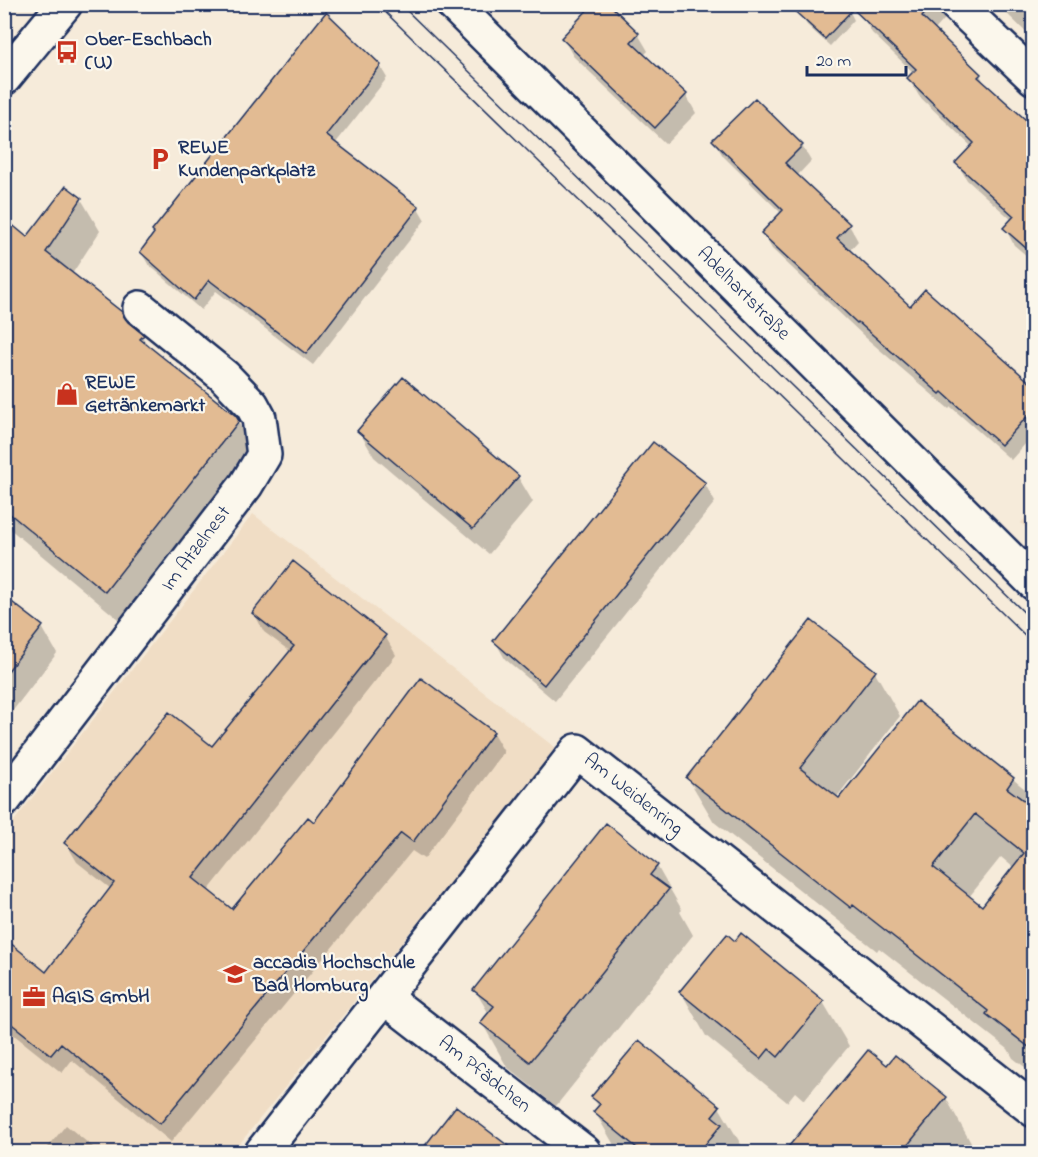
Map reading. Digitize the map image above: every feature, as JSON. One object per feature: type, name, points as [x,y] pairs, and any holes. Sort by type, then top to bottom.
[{"type":"street","points":[[4,78],[65,4]]},
{"type":"street","name":"Adelhartstraße","points":[[453,4],[1034,583]]},
{"type":"street","points":[[956,4],[1034,78]]},
{"type":"street","name":"Im Atzelnest","points":[[4,800],[246,485],[264,455],[259,418],[246,398],[224,376],[140,308]]},
{"type":"street","name":"Am Weidenring","points":[[262,1152],[577,751],[1034,1110]]},
{"type":"street","name":"Am Pfädchen","points":[[384,997],[584,1152]]},
{"type":"shaded area","points":[[1033,509],[1033,535],[1021,523]]},
{"type":"shaded area","points":[[253,514],[557,749],[233,1152],[5,1152],[4,834]]},
{"type":"building","points":[[593,4],[609,4],[639,33],[631,42],[687,94],[655,128],[561,38]]},
{"type":"building","points":[[787,4],[933,4],[922,17],[981,74],[978,77],[1034,127],[1034,255],[1003,228],[1014,216],[955,163],[974,143],[907,78],[916,69],[853,9],[825,39]]},
{"type":"building","points":[[326,12],[381,65],[326,135],[419,207],[306,354],[209,280],[194,300],[140,252],[154,233],[152,231]]},
{"type":"building","points":[[755,98],[803,145],[785,163],[850,224],[837,238],[910,306],[925,289],[1034,386],[1034,409],[1001,445],[942,392],[940,394],[857,323],[761,233],[783,210],[712,140]]},
{"type":"building","points":[[66,186],[82,198],[46,252],[122,312],[128,322],[144,335],[140,339],[236,416],[239,421],[105,592],[4,509],[4,218],[27,237]]},
{"type":"building","points":[[403,377],[519,476],[473,529],[357,431]]},
{"type":"building","points":[[653,442],[706,483],[544,685],[493,641]]},
{"type":"building","points":[[293,561],[386,635],[193,878],[232,909],[308,817],[314,822],[421,678],[494,732],[413,842],[401,833],[160,1124],[61,1043],[51,1055],[4,1018],[4,938],[46,972],[114,883],[64,843],[169,712],[212,746],[294,646],[252,613]]},
{"type":"building","points":[[4,596],[43,626],[4,676]]},
{"type":"building","points":[[811,620],[876,671],[800,768],[839,798],[917,701],[1014,778],[1007,788],[1034,808],[1034,1051],[986,1014],[988,1011],[853,905],[851,908],[686,778]],"holes":[[[975,814],[1024,853],[982,906],[933,867]]]},
{"type":"building","points":[[606,823],[658,865],[650,875],[669,889],[530,1062],[480,1023],[494,1006],[473,990]]},
{"type":"building","points":[[741,933],[824,1001],[778,1057],[769,1049],[761,1059],[679,992],[727,934],[735,941]]},
{"type":"building","points":[[639,1040],[720,1106],[712,1116],[722,1124],[699,1152],[642,1152],[593,1112],[600,1104],[591,1097]]},
{"type":"building","points":[[868,1050],[887,1065],[895,1055],[947,1097],[902,1152],[784,1152]]},
{"type":"building","points":[[456,1106],[516,1152],[420,1152]]},
{"type":"tram line","points":[[377,4],[1034,644]]},
{"type":"tram line","points":[[400,4],[1034,622]]},
{"type":"place","name":"Ober-Eschbach (U)","points":[[67,52]]},
{"type":"place","name":"REWE Kundenparkplatz","points":[[160,159]]},
{"type":"place","name":"REWE Getränkemarkt","points":[[67,394]]},
{"type":"place","name":"accadis Hochschule Bad Homburg","points":[[235,974]]},
{"type":"place","name":"AGIS GmbH","points":[[34,997]]}]
